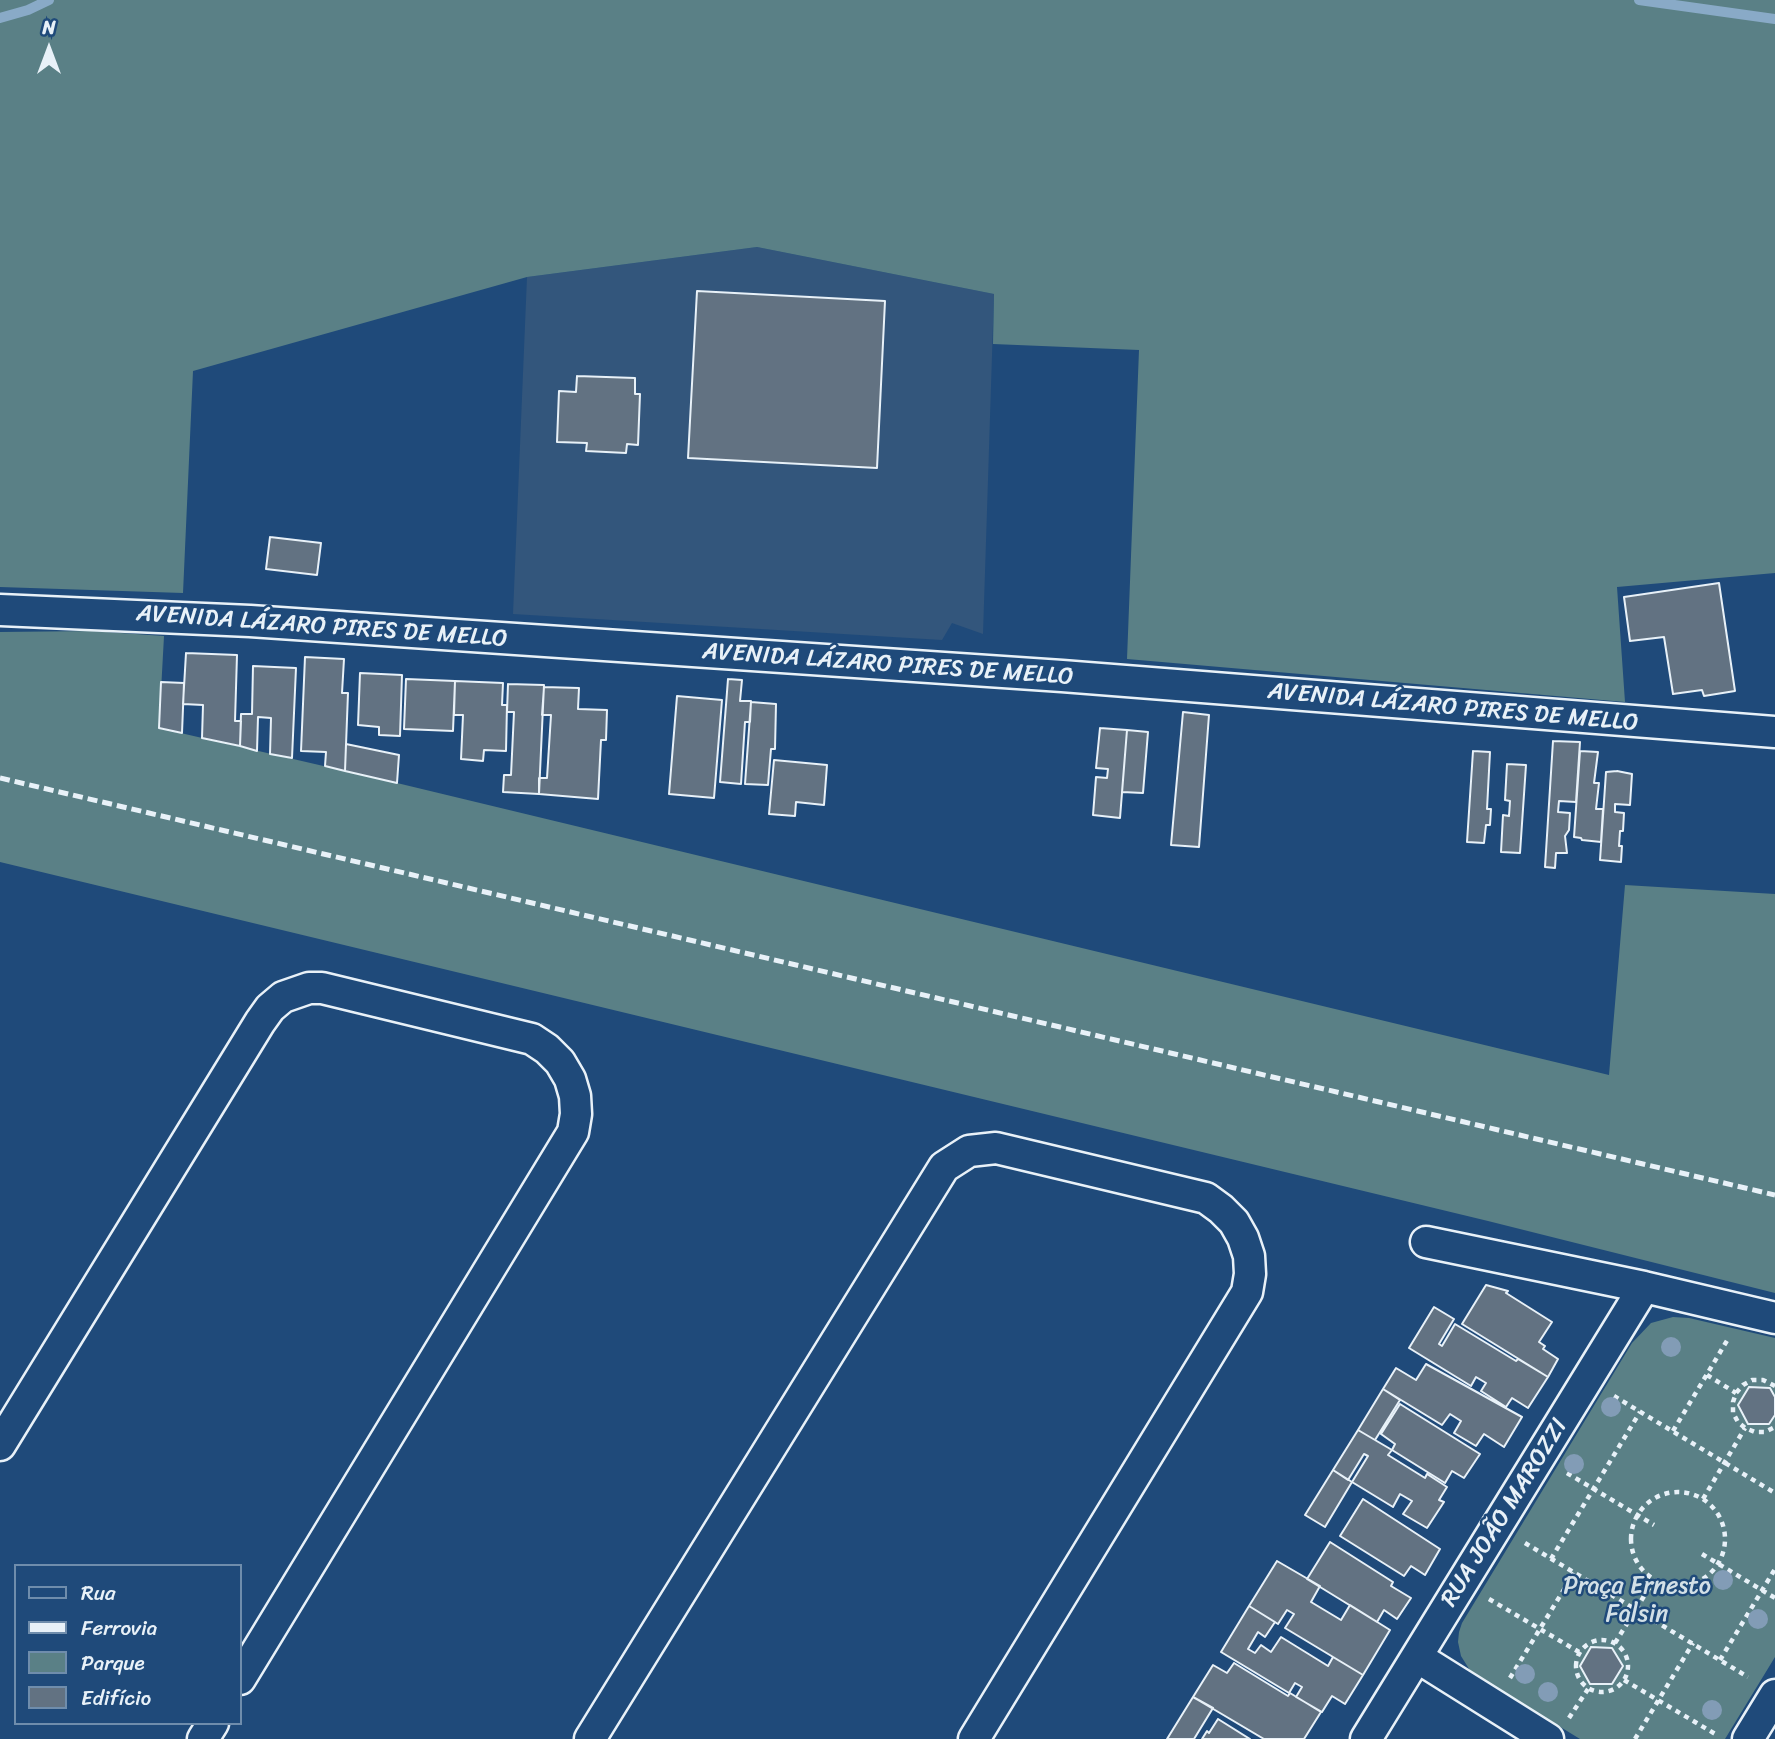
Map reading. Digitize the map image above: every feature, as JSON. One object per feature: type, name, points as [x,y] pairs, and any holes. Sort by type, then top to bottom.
[{"type":"street","name":"AVENIDA LÁZARO PIRES DE MELLO","points":[[0,610],[250,621],[1062,676],[1775,732]]},
{"type":"street","points":[[0,1445],[260,1022],[270,1008],[283,997],[309,988],[322,988],[532,1039],[561,1062],[572,1087],[576,1114],[573,1132],[242,1676]]},
{"type":"street","points":[[590,1739],[944,1167],[969,1151],[996,1148],[1206,1198],[1234,1222],[1249,1256],[1250,1274],[1247,1292],[974,1739]]},
{"type":"street","points":[[1426,1242],[1644,1287],[1775,1318]]},
{"type":"street","name":"RUA JOÃO MAROZZI","points":[[1366,1739],[1644,1287]]},
{"type":"street","points":[[1416,1657],[1558,1730]]},
{"type":"street","points":[[1748,1739],[1763,1687]]},
{"type":"path","points":[[1672,1431],[1730,1336]]},
{"type":"path","points":[[1707,1375],[1736,1393]]},
{"type":"path","points":[[1774,1383],[1752,1380],[1743,1385],[1736,1393],[1733,1413],[1738,1422],[1755,1432],[1765,1432],[1775,1427]]},
{"type":"path","points":[[1610,1394],[1775,1493]]},
{"type":"path","points":[[1551,1559],[1640,1412]]},
{"type":"path","points":[[1703,1499],[1745,1428]]},
{"type":"path","points":[[1563,1471],[1654,1525]]},
{"type":"path","points":[[1689,1493],[1703,1499],[1714,1508],[1726,1535],[1725,1550],[1719,1564],[1709,1575],[1682,1587],[1667,1586],[1654,1580],[1642,1571],[1634,1558],[1632,1529],[1637,1515],[1660,1495],[1689,1493]]},
{"type":"path","points":[[1521,1541],[1763,1687]]},
{"type":"path","points":[[1702,1554],[1775,1598]]},
{"type":"path","points":[[1720,1660],[1775,1569]]},
{"type":"path","points":[[1506,1685],[1574,1573]]},
{"type":"path","points":[[1615,1643],[1654,1580]]},
{"type":"path","points":[[1487,1598],[1579,1652]]},
{"type":"path","points":[[1595,1640],[1615,1643],[1623,1650],[1627,1660],[1628,1670],[1624,1680],[1608,1692],[1588,1689],[1580,1682],[1576,1672],[1575,1662],[1579,1652],[1586,1644],[1595,1640]]},
{"type":"path","points":[[1635,1739],[1693,1643]]},
{"type":"path","points":[[1624,1680],[1718,1736]]},
{"type":"path","points":[[1558,1730],[1588,1689]]},
{"type":"shaded area","points":[[757,247],[994,294],[983,634],[952,623],[942,640],[513,614],[527,277]]},
{"type":"green space","points":[[0,0],[1775,0],[1775,573],[1617,587],[1625,702],[1127,659],[1139,350],[993,344],[994,294],[757,247],[527,277],[193,371],[183,593],[0,587]]},
{"type":"green space","points":[[92,631],[164,636],[159,728],[1609,1075],[1625,885],[1775,894],[1775,1293],[1488,1221],[0,862],[0,632]]},
{"type":"green space","name":"Praça Ernesto Falsin","points":[[1673,1317],[1689,1318],[1775,1338],[1775,1657],[1725,1739],[1580,1739],[1471,1672],[1461,1656],[1459,1632],[1632,1343],[1651,1323]]},
{"type":"building","points":[[697,291],[885,301],[877,468],[688,458]]},
{"type":"building","points":[[577,376],[635,378],[635,394],[640,394],[638,445],[627,444],[626,453],[586,451],[587,443],[557,442],[559,391],[576,392]]},
{"type":"building","points":[[270,537],[321,543],[317,575],[266,569]]},
{"type":"building","points":[[1719,583],[1735,691],[1704,696],[1702,690],[1673,694],[1664,637],[1630,641],[1624,597]]},
{"type":"building","points":[[186,653],[237,655],[235,721],[241,721],[240,746],[202,738],[203,705],[183,704]]},
{"type":"building","points":[[305,657],[344,659],[342,693],[348,693],[345,771],[325,766],[326,752],[301,751]]},
{"type":"building","points":[[253,666],[296,668],[292,758],[270,754],[271,718],[258,717],[257,751],[240,746],[241,714],[252,714]]},
{"type":"building","points":[[360,673],[402,675],[400,736],[379,735],[379,727],[358,725]]},
{"type":"building","points":[[406,679],[455,681],[453,731],[404,729]]},
{"type":"building","points":[[728,679],[742,680],[740,701],[751,701],[750,722],[745,722],[741,784],[720,782]]},
{"type":"building","points":[[455,681],[503,683],[502,705],[507,705],[506,751],[484,750],[483,761],[461,759],[463,715],[454,715]]},
{"type":"building","points":[[161,682],[184,683],[182,733],[159,728]]},
{"type":"building","points":[[508,684],[544,685],[539,794],[503,792],[504,775],[511,775],[514,712],[507,712]]},
{"type":"building","points":[[544,687],[579,688],[578,709],[607,710],[606,740],[601,740],[598,799],[539,794],[539,778],[547,778],[551,715],[542,715]]},
{"type":"building","points":[[677,696],[722,700],[714,798],[669,794]]},
{"type":"building","points":[[751,702],[776,704],[775,749],[771,749],[768,785],[745,784]]},
{"type":"building","points":[[1183,712],[1209,715],[1199,847],[1171,845]]},
{"type":"building","points":[[1100,728],[1127,730],[1120,818],[1093,815],[1096,777],[1107,778],[1108,769],[1096,768]]},
{"type":"building","points":[[1127,730],[1148,732],[1143,793],[1122,792]]},
{"type":"building","points":[[1553,741],[1580,742],[1576,802],[1559,801],[1558,812],[1570,813],[1569,830],[1565,836],[1567,853],[1556,853],[1555,868],[1545,867]]},
{"type":"building","points":[[346,744],[399,755],[397,783],[345,771]]},
{"type":"building","points":[[1473,751],[1490,752],[1487,809],[1491,809],[1490,825],[1486,825],[1484,843],[1467,842]]},
{"type":"building","points":[[1580,751],[1598,752],[1594,783],[1599,783],[1596,809],[1603,809],[1601,842],[1574,837]]},
{"type":"building","points":[[774,760],[827,765],[824,805],[796,802],[795,816],[769,814]]},
{"type":"building","points":[[1507,764],[1526,765],[1520,853],[1501,852],[1503,815],[1509,816],[1510,801],[1505,800]]},
{"type":"building","points":[[1606,772],[1632,774],[1630,805],[1615,804],[1615,812],[1624,813],[1619,846],[1622,846],[1621,862],[1600,860]]},
{"type":"building","points":[[1486,1285],[1508,1291],[1506,1293],[1552,1322],[1539,1342],[1545,1346],[1543,1349],[1558,1359],[1548,1377],[1462,1324]]},
{"type":"building","points":[[1434,1307],[1454,1319],[1439,1344],[1442,1346],[1455,1324],[1548,1377],[1528,1408],[1512,1398],[1506,1407],[1481,1391],[1486,1383],[1476,1377],[1471,1386],[1409,1348]]},
{"type":"building","points":[[1426,1364],[1522,1417],[1504,1447],[1484,1434],[1476,1446],[1454,1433],[1461,1421],[1450,1414],[1442,1425],[1383,1389],[1396,1368],[1416,1380]]},
{"type":"building","points":[[1749,1387],[1770,1388],[1775,1397],[1775,1415],[1769,1424],[1748,1424],[1738,1405]]},
{"type":"building","points":[[1383,1389],[1400,1400],[1375,1440],[1358,1430]]},
{"type":"building","points":[[1400,1404],[1480,1454],[1464,1478],[1452,1471],[1445,1483],[1392,1450],[1395,1444],[1381,1434]]},
{"type":"building","points":[[1358,1430],[1392,1450],[1388,1455],[1425,1478],[1427,1474],[1447,1487],[1439,1500],[1444,1502],[1427,1528],[1403,1514],[1412,1501],[1400,1494],[1393,1507],[1352,1482],[1368,1456],[1364,1454],[1348,1480],[1333,1470]]},
{"type":"building","points":[[1333,1470],[1352,1482],[1325,1527],[1305,1515]]},
{"type":"building","points":[[1363,1499],[1440,1549],[1425,1575],[1411,1566],[1404,1576],[1340,1536]]},
{"type":"building","points":[[1330,1542],[1393,1582],[1391,1586],[1411,1598],[1397,1619],[1384,1610],[1377,1622],[1307,1579]]},
{"type":"building","points":[[1277,1561],[1320,1586],[1311,1602],[1341,1620],[1350,1605],[1390,1630],[1363,1675],[1285,1628],[1294,1614],[1287,1610],[1278,1624],[1249,1606]]},
{"type":"building","points":[[1249,1606],[1275,1622],[1265,1637],[1258,1632],[1248,1649],[1255,1653],[1261,1645],[1271,1652],[1281,1637],[1328,1666],[1333,1657],[1363,1675],[1345,1704],[1332,1696],[1322,1712],[1296,1697],[1302,1687],[1295,1683],[1289,1693],[1221,1652]]},
{"type":"building","points":[[1591,1647],[1612,1648],[1623,1666],[1612,1684],[1590,1684],[1580,1666]]},
{"type":"building","points":[[1234,1663],[1288,1696],[1290,1693],[1321,1712],[1304,1739],[1264,1739],[1193,1697],[1213,1665],[1227,1673]]},
{"type":"building","points":[[1193,1697],[1213,1708],[1194,1739],[1167,1739]]},
{"type":"building","points":[[1218,1719],[1250,1739],[1202,1739]]},
{"type":"waterway","points":[[0,18],[28,10],[49,0]]},
{"type":"waterway","points":[[1639,0],[1775,19]]},
{"type":"railway","points":[[0,778],[1775,1195]]}]
